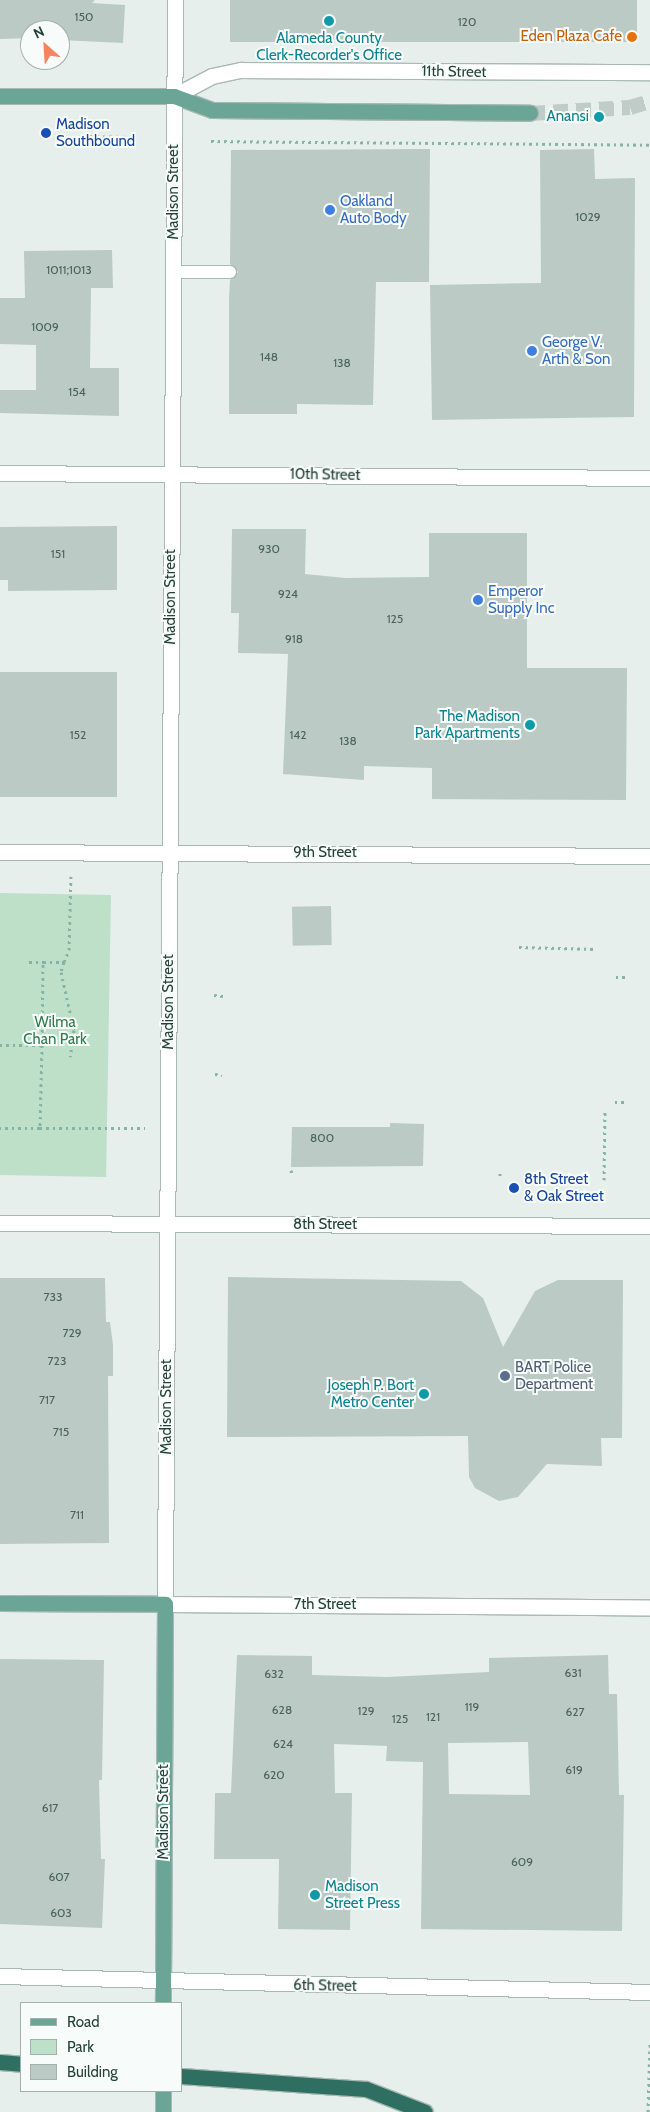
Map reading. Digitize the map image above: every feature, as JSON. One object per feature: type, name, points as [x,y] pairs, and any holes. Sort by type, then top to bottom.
[{"type":"highway","points":[[0,2062],[20,2064]]},
{"type":"highway","points":[[182,2076],[366,2089],[425,2112]]},
{"type":"main road","name":"Madison Street","points":[[162,2002],[175,0]]},
{"type":"main road","name":"11th Street","points":[[174,96],[212,76],[241,70],[650,72]]},
{"type":"main road","name":"11th Street","points":[[0,96],[174,96],[212,110],[530,113]]},
{"type":"main road","name":"10th Street","points":[[0,473],[650,478]]},
{"type":"main road","name":"9th Street","points":[[0,852],[650,856]]},
{"type":"main road","name":"8th Street","points":[[0,1223],[650,1226]]},
{"type":"main road","name":"7th Street","points":[[0,1603],[650,1607]]},
{"type":"main road","name":"6th Street","points":[[0,1976],[162,1983],[650,1992]]},
{"type":"main road","points":[[163,2092],[163,2112]]},
{"type":"lane","points":[[173,272],[230,272]]},
{"type":"path","points":[[83,136],[129,137]]},
{"type":"path","points":[[211,141],[650,145]]},
{"type":"path","points":[[70,1057],[74,1030],[61,972],[69,950],[71,852]]},
{"type":"path","points":[[519,947],[597,949]]},
{"type":"path","points":[[29,962],[64,962]]},
{"type":"path","points":[[40,1128],[43,962]]},
{"type":"path","points":[[616,978],[628,977]]},
{"type":"path","points":[[214,996],[223,996]]},
{"type":"path","points":[[0,1045],[42,1045]]},
{"type":"path","points":[[215,1074],[222,1075]]},
{"type":"path","points":[[615,1102],[627,1102]]},
{"type":"path","points":[[604,1180],[605,1110]]},
{"type":"path","points":[[0,1128],[168,1129]]},
{"type":"path","points":[[291,1170],[292,1175]]},
{"type":"path","points":[[500,1170],[500,1176]]},
{"type":"path","points":[[648,2112],[650,2041]]},
{"type":"green space","name":"Wilma Chan Park","points":[[0,893],[111,895],[106,1177],[0,1175]]},
{"type":"building","points":[[0,0],[95,0],[92,3],[125,5],[123,43],[70,40],[70,20],[20,20],[20,38],[0,39]]},
{"type":"building","points":[[230,0],[637,0],[637,42],[230,42]]},
{"type":"building","points":[[430,149],[429,282],[376,282],[373,405],[297,404],[297,414],[229,414],[230,280],[238,272],[230,264],[231,150]]},
{"type":"building","name":"George V. Arth & Son","points":[[594,149],[595,179],[635,178],[634,417],[432,420],[430,285],[541,283],[540,150]]},
{"type":"building","points":[[112,250],[113,288],[91,288],[90,368],[119,368],[119,416],[0,413],[0,390],[36,390],[36,345],[0,344],[0,298],[25,298],[24,251]]},
{"type":"building","points":[[117,526],[117,590],[8,591],[8,580],[0,580],[0,527]]},
{"type":"building","points":[[232,529],[306,529],[305,574],[345,578],[429,577],[429,533],[527,533],[527,668],[627,668],[626,800],[432,799],[432,768],[364,766],[364,780],[283,774],[288,654],[238,653],[239,613],[231,613]]},
{"type":"building","points":[[0,672],[117,672],[117,797],[0,797]]},
{"type":"building","points":[[331,906],[332,945],[293,946],[292,907]]},
{"type":"building","points":[[390,1123],[424,1124],[423,1166],[291,1167],[292,1127],[390,1127]]},
{"type":"building","name":"Joseph P. Bort Metro Center","points":[[228,1277],[461,1281],[483,1298],[503,1347],[535,1291],[558,1280],[623,1280],[622,1438],[601,1438],[602,1466],[547,1464],[518,1497],[499,1501],[475,1488],[469,1477],[468,1436],[227,1437]]},
{"type":"building","points":[[0,1278],[105,1278],[106,1322],[110,1322],[113,1345],[113,1376],[108,1376],[109,1543],[0,1544]]},
{"type":"building","points":[[237,1655],[312,1656],[312,1675],[387,1677],[489,1672],[489,1658],[608,1655],[609,1694],[617,1694],[619,1795],[624,1795],[622,1931],[421,1929],[423,1762],[386,1761],[387,1746],[334,1744],[335,1793],[352,1793],[350,1930],[278,1929],[279,1859],[214,1859],[215,1793],[231,1793]],"holes":[[[528,1742],[530,1795],[449,1794],[448,1743]]]},
{"type":"building","points":[[0,1659],[104,1660],[102,1780],[99,1780],[101,1859],[105,1859],[102,1928],[0,1924]]},
{"type":"tunnel","points":[[530,113],[630,107],[650,101]]},
{"type":"place","name":"Alameda County Clerk-Recorder's Office","points":[[329,21]]},
{"type":"place","name":"Eden Plaza Cafe","points":[[632,37]]},
{"type":"place","name":"Anansi","points":[[599,117]]},
{"type":"place","name":"Madison Southbound","points":[[46,133]]},
{"type":"place","name":"Oakland Auto Body","points":[[330,210]]},
{"type":"place","name":"George V. Arth & Son","points":[[532,351]]},
{"type":"place","name":"Emperor Supply Inc","points":[[478,600]]},
{"type":"place","name":"The Madison Park Apartments","points":[[530,725]]},
{"type":"place","name":"8th Street & Oak Street","points":[[514,1188]]},
{"type":"place","name":"BART Police Department","points":[[505,1376]]},
{"type":"place","name":"Joseph P. Bort Metro Center","points":[[424,1394]]},
{"type":"place","name":"Madison Street Press","points":[[315,1895]]}]
